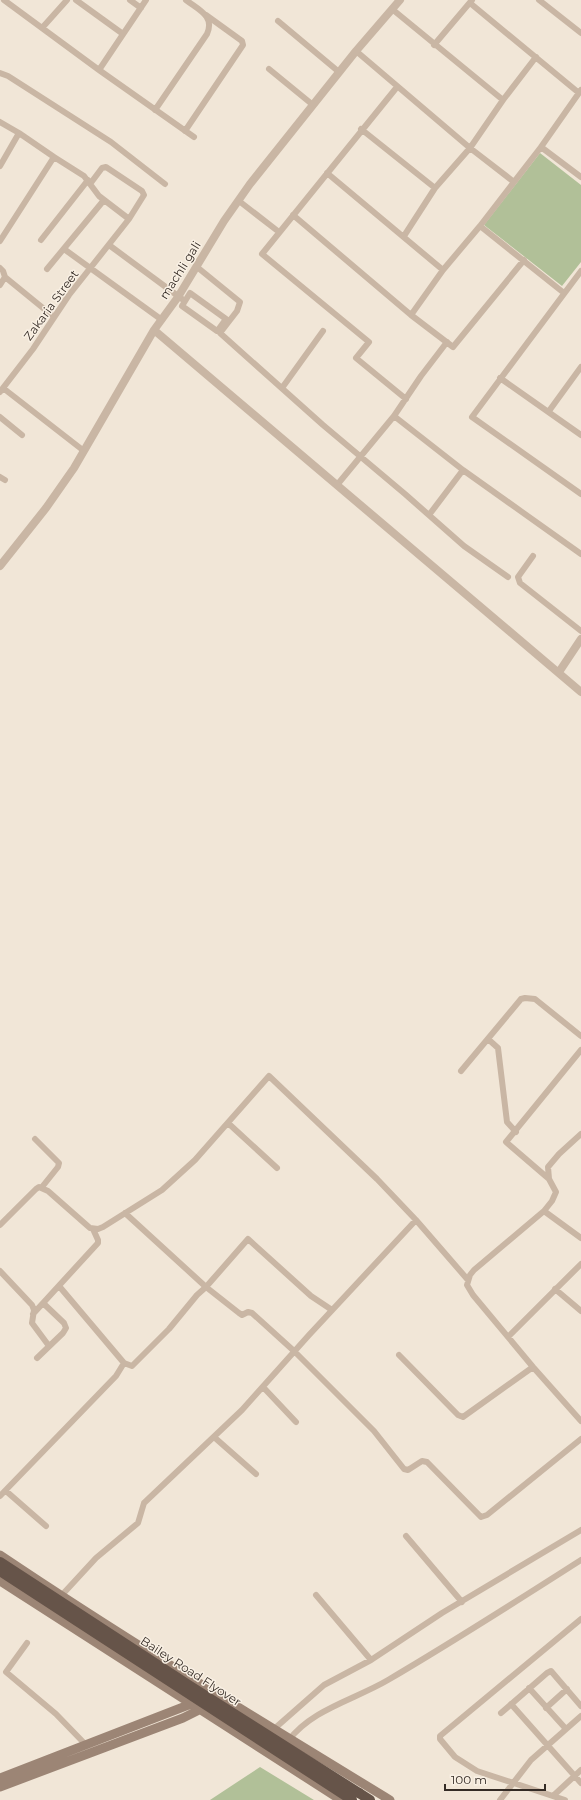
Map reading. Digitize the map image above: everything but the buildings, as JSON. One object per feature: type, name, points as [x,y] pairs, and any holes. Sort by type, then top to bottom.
[{"type":"highway","name":"Bailey Road Flyover","points":[[0,1562],[356,1797]]},
{"type":"highway","name":"Bailey Road Flyover","points":[[0,1571],[356,1797],[370,1800]]},
{"type":"main road","points":[[0,1555],[61,1596],[166,1662],[390,1800]]},
{"type":"main road","points":[[0,1581],[341,1800]]},
{"type":"main road","points":[[35,1604],[46,1586]]},
{"type":"main road","points":[[75,1630],[87,1612]]},
{"type":"main road","points":[[152,1679],[166,1662]]},
{"type":"main road","points":[[0,1778],[191,1704],[205,1686]]},
{"type":"main road","points":[[0,1787],[183,1718],[199,1710],[214,1692]]},
{"type":"main road","points":[[234,1732],[246,1712]]},
{"type":"street","points":[[4,0],[13,2],[42,28],[194,138]]},
{"type":"street","points":[[42,28],[67,0]]},
{"type":"street","points":[[76,0],[123,34]]},
{"type":"street","points":[[130,0],[140,8]]},
{"type":"street","points":[[98,70],[146,0]]},
{"type":"street","points":[[185,131],[243,45],[242,41],[186,0]]},
{"type":"street","name":"machli gali","points":[[0,566],[46,508],[84,451],[154,330],[181,299],[197,267],[239,201],[356,50],[400,0]]},
{"type":"street","points":[[539,0],[581,33]]},
{"type":"street","points":[[411,315],[444,270],[541,147],[580,91],[536,57],[471,2],[434,45]]},
{"type":"street","points":[[392,9],[434,45],[503,100]]},
{"type":"street","points":[[155,110],[207,34],[210,22],[206,15]]},
{"type":"street","points":[[278,21],[340,72]]},
{"type":"street","points":[[356,50],[397,87],[470,148],[514,182]]},
{"type":"street","points":[[404,236],[435,188],[470,148],[503,100],[536,57]]},
{"type":"street","points":[[269,69],[313,105]]},
{"type":"street","points":[[1,71],[111,142],[165,184]]},
{"type":"street","points":[[397,87],[361,129],[262,254],[369,342],[356,358],[406,399]]},
{"type":"street","points":[[0,122],[19,132],[54,157],[82,174],[95,192],[129,219]]},
{"type":"street","points":[[361,129],[435,188]]},
{"type":"street","points":[[0,166],[19,132]]},
{"type":"street","points":[[541,147],[581,177]]},
{"type":"street","points":[[0,241],[54,157]]},
{"type":"street","name":"Zakaria Street","points":[[1,390],[69,295],[110,245],[144,197],[142,191],[106,167],[102,168],[89,182]]},
{"type":"street","points":[[327,173],[444,270]]},
{"type":"street","points":[[41,240],[89,182]]},
{"type":"street","points":[[47,269],[104,200]]},
{"type":"street","points":[[239,201],[279,232]]},
{"type":"street","points":[[293,215],[411,315],[453,346],[524,260]]},
{"type":"street","points":[[480,226],[564,293]]},
{"type":"street","points":[[110,245],[181,299],[182,306],[216,331],[221,329],[237,310],[240,302],[197,267]]},
{"type":"street","points":[[64,249],[90,270],[162,320]]},
{"type":"street","points":[[0,268],[5,277],[54,317]]},
{"type":"street","points":[[581,271],[472,417],[581,494]]},
{"type":"street","points":[[0,284],[5,277]]},
{"type":"street","points":[[181,299],[191,293],[226,319],[220,333],[464,546],[508,577]]},
{"type":"street","points":[[154,330],[581,692]]},
{"type":"street","points":[[282,388],[322,331]]},
{"type":"street","points":[[336,485],[394,416],[447,342]]},
{"type":"street","points":[[549,411],[581,367]]},
{"type":"street","points":[[500,378],[549,411],[581,435]]},
{"type":"street","points":[[1,390],[84,451]]},
{"type":"street","points":[[394,416],[464,470],[581,554]]},
{"type":"street","points":[[0,417],[22,435]]},
{"type":"street","points":[[429,515],[464,470]]},
{"type":"street","points":[[533,556],[518,577],[520,583],[581,631]]},
{"type":"street","points":[[559,672],[581,639]]},
{"type":"street","points":[[461,1071],[521,999],[534,999],[581,1036]]},
{"type":"street","points":[[488,1039],[498,1048],[507,1122],[516,1132]]},
{"type":"street","points":[[549,1179],[506,1142],[516,1132],[581,1050]]},
{"type":"street","points":[[93,1229],[103,1227],[162,1190],[195,1160],[269,1076],[377,1179],[416,1220],[468,1280]]},
{"type":"street","points":[[228,1123],[277,1168]]},
{"type":"street","points":[[581,1134],[550,1163],[547,1173],[556,1192],[555,1196],[544,1211],[474,1270],[468,1280],[467,1285],[473,1295],[533,1367],[581,1420]]},
{"type":"street","points":[[0,1223],[36,1189],[42,1187],[58,1168],[59,1163],[35,1139]]},
{"type":"street","points":[[575,1140],[581,1144]]},
{"type":"street","points":[[33,1314],[98,1243],[93,1229],[86,1225],[42,1187]]},
{"type":"street","points":[[544,1211],[581,1238]]},
{"type":"street","points":[[125,1213],[206,1287],[240,1314],[248,1312],[252,1313],[294,1351],[374,1431],[404,1469],[408,1470],[422,1461],[427,1462],[481,1517],[487,1515],[581,1439]]},
{"type":"street","points":[[61,1596],[96,1558],[138,1523],[144,1503],[242,1410],[294,1351],[416,1220]]},
{"type":"street","points":[[59,1286],[124,1363],[130,1366],[134,1365],[161,1338],[197,1295],[206,1287],[248,1239],[311,1296],[332,1310]]},
{"type":"street","points":[[508,1337],[581,1264]]},
{"type":"street","points":[[0,1271],[32,1304],[34,1310],[32,1321],[33,1326],[49,1346]]},
{"type":"street","points":[[555,1289],[581,1311]]},
{"type":"street","points":[[37,1358],[63,1333],[66,1328],[64,1324],[43,1303]]},
{"type":"street","points":[[399,1355],[458,1415],[463,1417],[468,1416],[490,1397],[533,1367]]},
{"type":"street","points":[[0,1496],[116,1376],[124,1363]]},
{"type":"street","points":[[263,1387],[296,1422]]},
{"type":"street","points":[[214,1437],[256,1474]]},
{"type":"street","points":[[6,1491],[46,1526]]},
{"type":"street","points":[[274,1729],[324,1684],[371,1660],[462,1602],[581,1530]]},
{"type":"street","points":[[406,1536],[462,1602]]},
{"type":"street","points":[[275,1758],[290,1739],[306,1723],[319,1713],[382,1684],[581,1560]]},
{"type":"street","points":[[316,1595],[371,1660]]},
{"type":"street","points":[[565,1800],[477,1771],[455,1757],[440,1739],[440,1736],[581,1620]]},
{"type":"street","points":[[27,1643],[6,1672],[56,1714],[86,1745]]},
{"type":"street","points":[[501,1713],[546,1673],[551,1671],[581,1706]]},
{"type":"street","points":[[529,1688],[566,1729]]},
{"type":"street","points":[[546,1708],[567,1689]]},
{"type":"street","points":[[511,1704],[581,1783]]},
{"type":"street","points":[[500,1800],[531,1760],[581,1716]]},
{"type":"street","points":[[553,1796],[581,1770]]},
{"type":"green space","points":[[540,153],[581,185],[581,262],[562,286],[484,225]]},
{"type":"green space","points":[[260,1767],[314,1800],[210,1800]]}]
